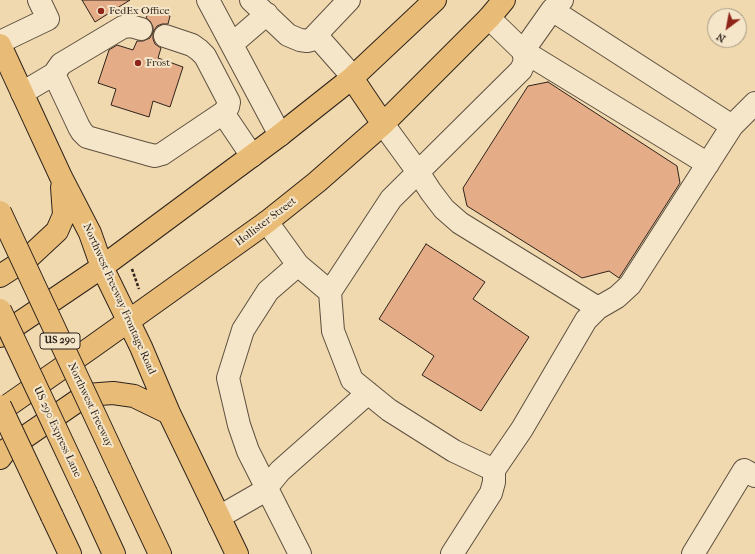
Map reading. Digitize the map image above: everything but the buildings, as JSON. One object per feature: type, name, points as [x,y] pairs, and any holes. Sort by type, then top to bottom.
[{"type":"main road","points":[[0,336],[102,267],[280,135],[352,77],[435,0]]},
{"type":"main road","name":"Hollister Street","points":[[0,411],[267,222],[317,182],[383,124],[489,18],[504,0]]},
{"type":"main road","name":"Northwest Freeway Frontage Road","points":[[0,43],[61,177],[90,233],[102,267],[141,347],[169,413],[237,554]]},
{"type":"main road","points":[[352,77],[383,124]]},
{"type":"main road","points":[[0,276],[28,258],[57,231],[64,216],[61,177]]},
{"type":"main road","name":"Northwest Freeway","points":[[0,212],[160,554]]},
{"type":"main road","name":"US 290 Express Lane","points":[[0,310],[114,554]]},
{"type":"main road","points":[[0,458],[6,450],[86,395],[113,392],[134,396],[169,413]]},
{"type":"main road","points":[[0,406],[70,554]]},
{"type":"lane","points":[[0,43],[48,19],[39,0]]},
{"type":"lane","points":[[208,0],[280,135]]},
{"type":"lane","points":[[251,0],[288,35],[307,41],[311,40],[349,0]]},
{"type":"lane","points":[[494,470],[448,447],[389,410],[352,380],[332,331],[330,292],[391,199],[521,70],[525,61],[523,51],[557,5],[732,126]]},
{"type":"lane","points":[[232,44],[267,14]]},
{"type":"lane","points":[[489,18],[523,51],[708,164]]},
{"type":"lane","points":[[22,93],[54,74],[61,64],[123,27],[131,26],[141,29]]},
{"type":"lane","points":[[316,35],[352,77]]},
{"type":"lane","points":[[54,74],[82,132],[87,137],[155,156],[162,154],[223,113],[228,107],[229,102],[205,56],[200,50],[192,45],[165,36]]},
{"type":"lane","points":[[452,554],[491,494],[494,482],[494,470],[522,429],[586,320],[598,308],[617,297],[630,285],[732,126],[755,103]]},
{"type":"lane","points":[[223,113],[252,156]]},
{"type":"lane","points":[[383,124],[444,209],[460,223],[598,308]]},
{"type":"lane","points":[[267,222],[298,265],[330,292]]},
{"type":"lane","points":[[298,265],[268,292],[243,330],[228,378],[239,425],[248,451],[300,554]]},
{"type":"lane","points":[[219,517],[260,494],[280,471],[368,393]]},
{"type":"lane","points":[[693,554],[744,470],[755,476]]},
{"type":"path","points":[[132,268],[141,294]]},
{"type":"place","name":"FedEx Office","points":[[101,11]]},
{"type":"place","name":"Frost","points":[[138,63]]}]
